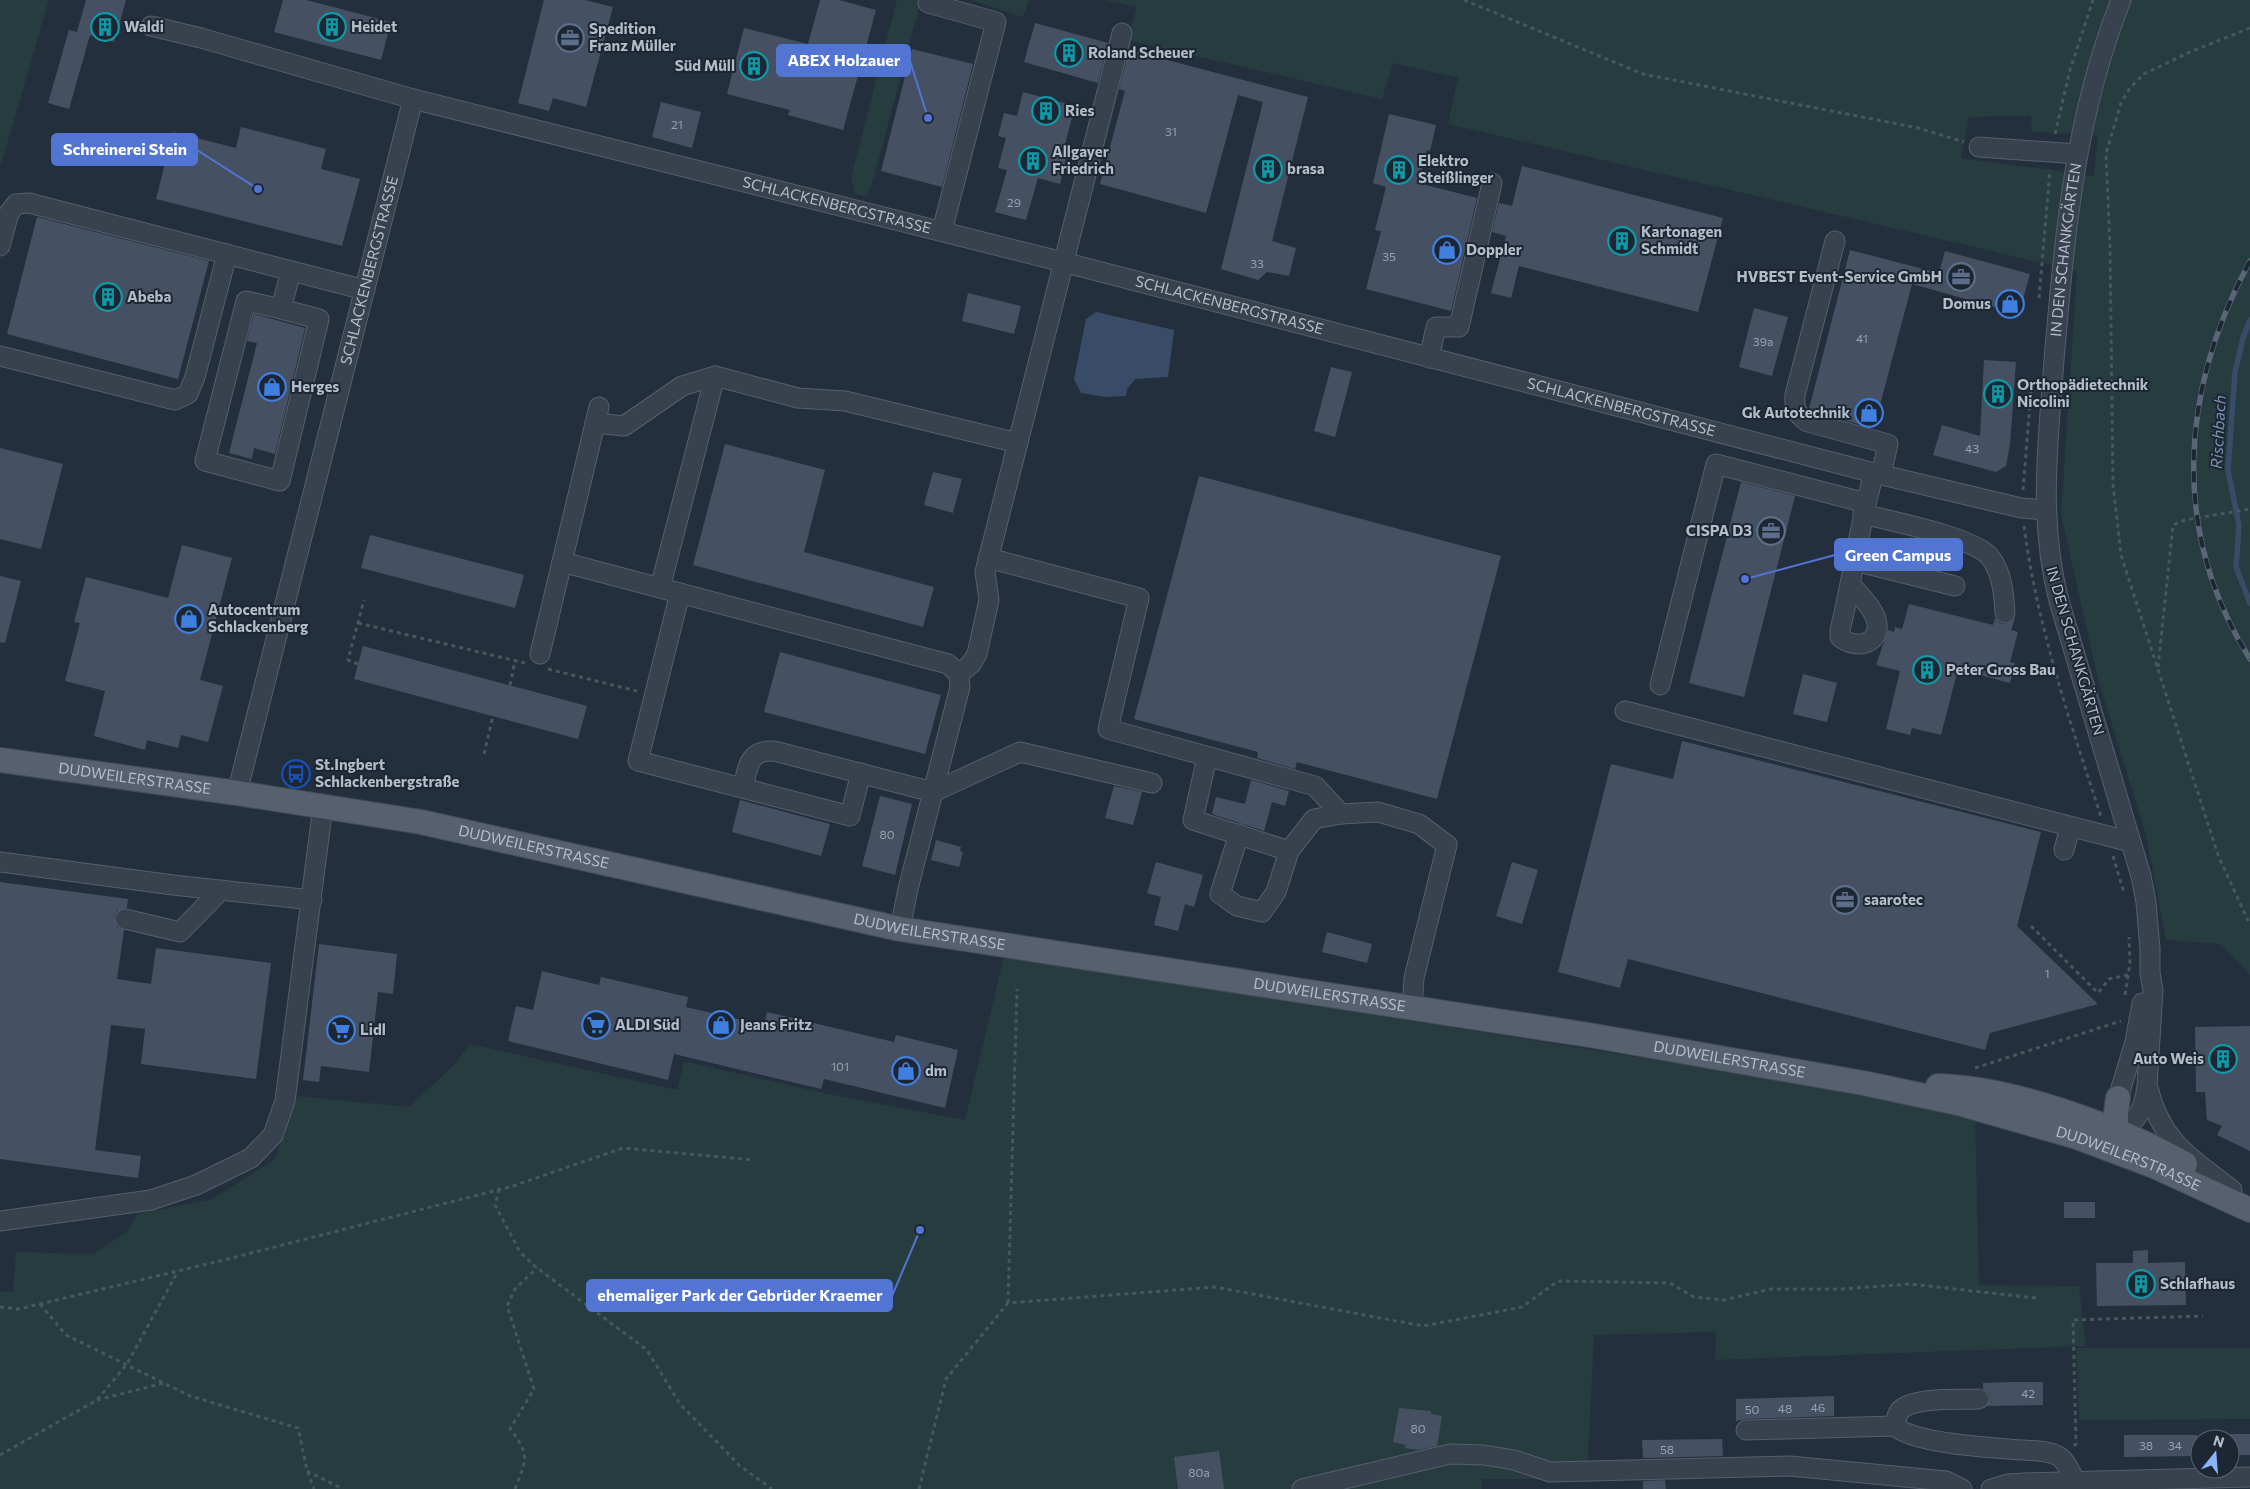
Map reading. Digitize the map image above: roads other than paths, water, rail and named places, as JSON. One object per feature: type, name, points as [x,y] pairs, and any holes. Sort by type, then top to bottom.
[{"type":"main road","name":"DUDWEILERSTRASSE","points":[[0,760],[237,793],[421,822],[900,929],[1590,1035],[1863,1083],[1944,1100],[2035,1124],[2135,1158],[2250,1210]]},
{"type":"main road","name":"DUDWEILERSTRASSE","points":[[1863,1083],[1944,1086],[1974,1090],[2044,1105],[2117,1132],[2174,1158],[2241,1195]]},
{"type":"main road","name":"DUDWEILERSTRASSE","points":[[1944,1100],[1967,1098],[2023,1110],[2093,1133],[2117,1132]]},
{"type":"main road","points":[[2078,1118],[2103,1114],[2111,1108],[2118,1098]]},
{"type":"main road","name":"IN DEN SCHANKGÄRTEN","points":[[2117,1132],[2115,1120],[2118,1098]]},
{"type":"main road","points":[[2117,1132],[2124,1145],[2135,1158]]},
{"type":"street","name":"IN DEN SCHANKGÄRTEN","points":[[2117,1132],[2131,1125],[2138,1117],[2146,1096],[2153,991],[2150,973],[2146,902],[2131,842],[2050,568],[2045,510],[2046,471],[2060,298],[2077,154],[2094,79],[2121,0]]},
{"type":"street","points":[[928,3],[996,22],[942,231]]},
{"type":"street","name":"SCHLACKENBERGSTRASSE","points":[[151,26],[202,38],[413,99],[942,231],[1877,474],[2021,508],[2045,510]]},
{"type":"street","points":[[959,674],[971,664],[977,654],[989,600],[985,572],[988,558],[1122,33]]},
{"type":"street","name":"SCHLACKENBERGSTRASSE","points":[[237,793],[413,99]]},
{"type":"street","points":[[1979,147],[2077,154]]},
{"type":"street","points":[[1429,358],[1436,327],[1459,327],[1492,183]]},
{"type":"street","points":[[0,246],[9,213],[16,204],[29,203],[365,290]]},
{"type":"street","points":[[1835,241],[1795,395],[1794,406],[1798,415],[1808,422],[1888,444],[1864,508],[1851,585]]},
{"type":"street","points":[[0,356],[175,400],[188,394],[195,377],[227,254]]},
{"type":"street","points":[[281,309],[291,271]]},
{"type":"street","points":[[246,301],[281,309],[319,319],[280,481],[205,461],[246,301]]},
{"type":"street","points":[[539,662],[597,415],[624,426],[682,386],[715,376],[798,398],[845,401],[1018,443]]},
{"type":"street","points":[[660,588],[715,376]]},
{"type":"street","points":[[1660,685],[1716,464],[1864,508],[1966,542],[1983,550],[1996,567],[2003,592],[2005,613]]},
{"type":"street","points":[[988,558],[1139,598],[1108,730],[1315,786],[1341,814]]},
{"type":"street","points":[[1855,561],[1955,586]]},
{"type":"street","points":[[562,562],[948,664],[959,674],[960,687],[908,889],[900,929]]},
{"type":"street","points":[[680,593],[638,761],[850,816],[861,773]]},
{"type":"street","points":[[1625,711],[2131,842]]},
{"type":"street","points":[[743,788],[748,766],[753,757],[762,751],[774,751],[933,792],[1020,752],[1152,783]]},
{"type":"street","points":[[1207,757],[1193,820],[1289,851]]},
{"type":"street","points":[[0,1221],[152,1200],[196,1186],[251,1158],[273,1134],[284,1101],[324,806]]},
{"type":"street","points":[[1239,834],[1220,894],[1237,906],[1262,912],[1276,892],[1289,851],[1314,819],[1341,814],[1378,812],[1419,824],[1447,845],[1414,978],[1412,1008]]},
{"type":"street","points":[[2064,850],[2070,827]]},
{"type":"street","points":[[0,862],[312,900]]},
{"type":"street","points":[[125,919],[180,932],[221,890]]},
{"type":"street","name":"IN DEN SCHANKGÄRTEN","points":[[2118,1098],[2135,1042],[2150,973]]},
{"type":"street","name":"IN DEN SCHANKGÄRTEN","points":[[2147,1086],[2154,1113],[2168,1137],[2241,1195]]},
{"type":"street","points":[[1895,1426],[1897,1416],[1902,1408],[1911,1405],[1921,1402],[1979,1399]]},
{"type":"street","points":[[1746,1430],[1895,1426],[1902,1432],[1915,1436],[1964,1444],[2044,1452],[2059,1457],[2068,1466],[2075,1481]]},
{"type":"street","points":[[1302,1489],[1450,1454],[1484,1455],[1514,1460],[1550,1472],[1790,1466],[1946,1481],[1962,1489]]},
{"type":"street","points":[[1991,1489],[2025,1482],[2250,1477]]},
{"type":"water","points":[[1096,312],[1174,330],[1168,377],[1135,379],[1127,389],[1126,396],[1105,397],[1081,393],[1074,379],[1086,319]]},
{"type":"waterway","name":"Rischbach","points":[[2250,320],[2243,338],[2235,372],[2228,470],[2239,525],[2236,567],[2250,603]]},
{"type":"railway","points":[[2250,261],[2227,310],[2209,360],[2198,410],[2194,461],[2196,511],[2206,561],[2224,611],[2250,659]]},
{"type":"place","name":"Waldi","points":[[105,27]]},
{"type":"place","name":"Heidet","points":[[332,27]]},
{"type":"place","name":"Spedition Franz Müller","points":[[570,38]]},
{"type":"place","name":"Roland Scheuer","points":[[1069,53]]},
{"type":"place","name":"Süd Müll","points":[[754,66]]},
{"type":"place","name":"Ries","points":[[1046,111]]},
{"type":"place","name":"ABEX Holzauer","points":[[928,118]]},
{"type":"place","name":"Allgayer Friedrich","points":[[1033,161]]},
{"type":"place","name":"brasa","points":[[1268,169]]},
{"type":"place","name":"Elektro Steißlinger","points":[[1399,170]]},
{"type":"place","name":"Schreinerei Stein","points":[[258,189]]},
{"type":"place","name":"Kartonagen Schmidt","points":[[1622,241]]},
{"type":"place","name":"Doppler","points":[[1447,250]]},
{"type":"place","name":"HVBEST Event-Service GmbH","points":[[1961,277]]},
{"type":"place","name":"Abeba","points":[[108,297]]},
{"type":"place","name":"Domus","points":[[2010,304]]},
{"type":"place","name":"Herges","points":[[272,387]]},
{"type":"place","name":"Orthopädietechnik Nicolini","points":[[1998,394]]},
{"type":"place","name":"Gk Autotechnik","points":[[1869,413]]},
{"type":"place","name":"CISPA D3","points":[[1771,531]]},
{"type":"place","name":"Green Campus","points":[[1745,579]]},
{"type":"place","name":"Autocentrum Schlackenberg","points":[[189,619]]},
{"type":"place","name":"Peter Gross Bau","points":[[1927,670]]},
{"type":"place","name":"St.Ingbert Schlackenbergstraße","points":[[296,774]]},
{"type":"place","name":"saarotec","points":[[1845,900]]},
{"type":"place","name":"ALDI Süd","points":[[596,1025]]},
{"type":"place","name":"Jeans Fritz","points":[[721,1025]]},
{"type":"place","name":"Lidl","points":[[341,1030]]},
{"type":"place","name":"Auto Weis","points":[[2223,1059]]},
{"type":"place","name":"dm","points":[[906,1071]]},
{"type":"place","name":"ehemaliger Park der Gebrüder Kraemer","points":[[920,1230]]},
{"type":"place","name":"Schlafhaus","points":[[2141,1284]]}]
